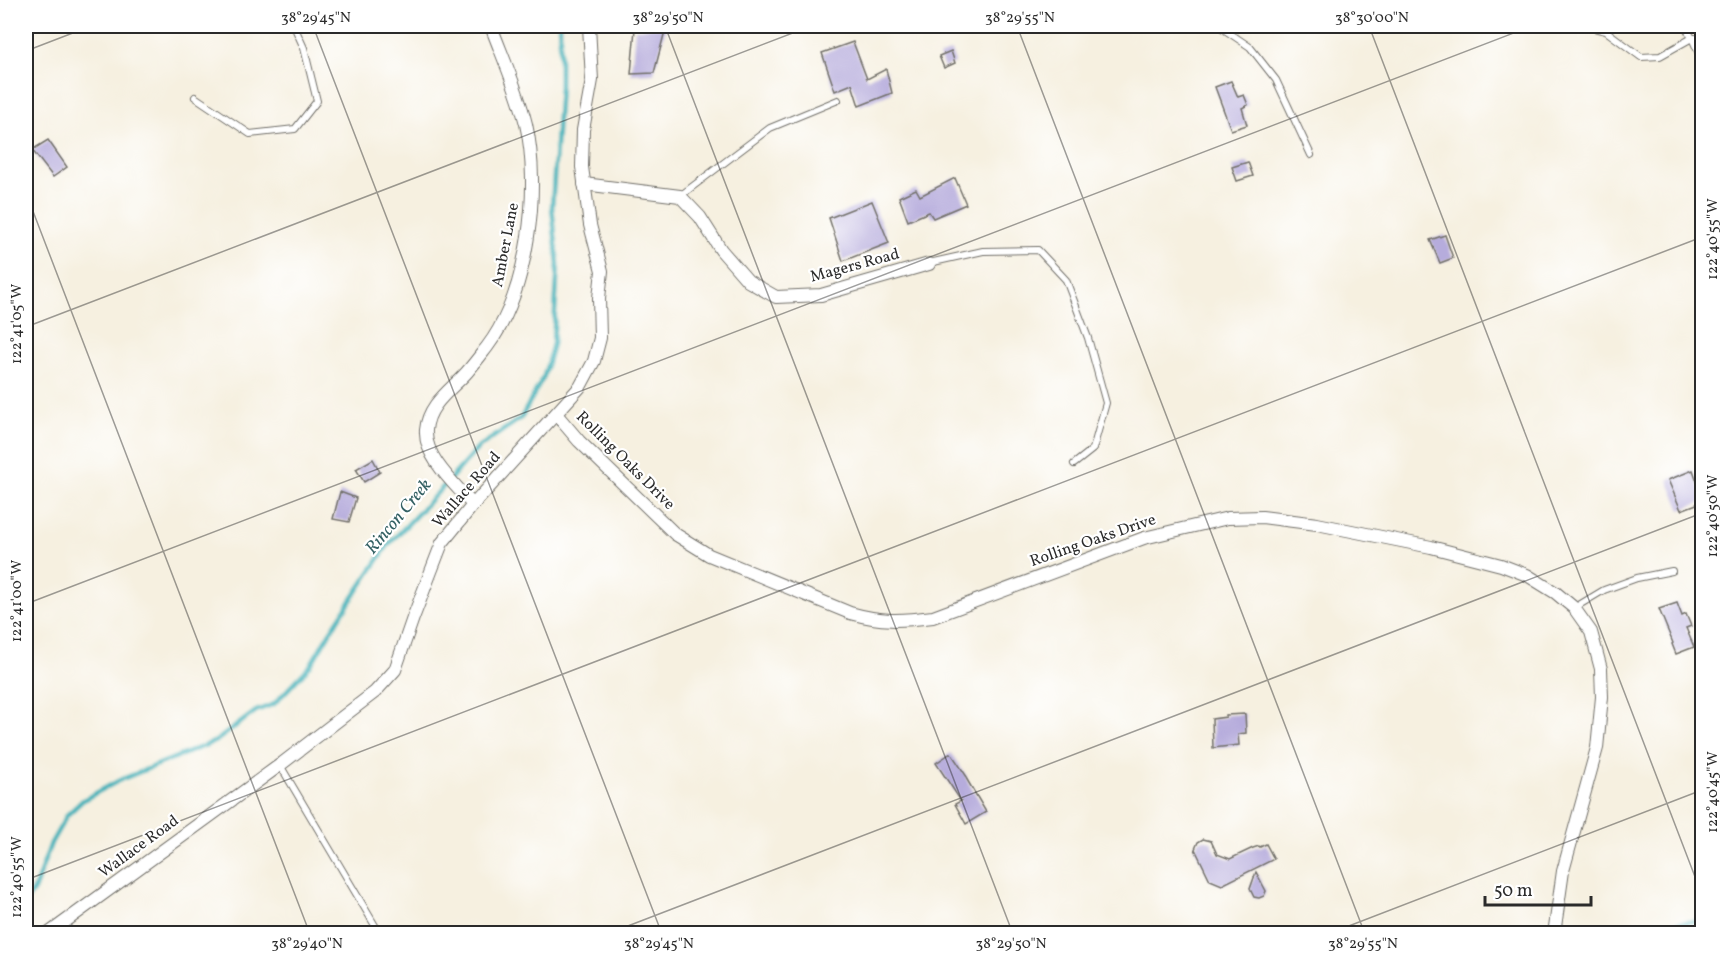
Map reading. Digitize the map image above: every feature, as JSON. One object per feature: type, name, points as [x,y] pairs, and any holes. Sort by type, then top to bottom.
[{"type":"street","name":"Amber Lane","points":[[473,505],[431,455],[426,438],[427,421],[435,404],[467,372],[489,345],[505,317],[520,272],[531,211],[531,159],[526,124],[491,26]]},
{"type":"street","name":"Wallace Road","points":[[48,933],[280,765],[375,692],[395,670],[442,543],[473,505],[580,387],[594,361],[600,338],[599,297],[602,271],[590,225],[582,167],[583,130],[592,80],[589,26]]},
{"type":"street","points":[[584,184],[680,196]]},
{"type":"street","name":"Magers Road","points":[[680,196],[700,217],[721,250],[748,282],[776,297],[821,295],[928,264]]},
{"type":"street","name":"Rolling Oaks Drive","points":[[556,414],[579,441],[675,534],[709,555],[850,613],[870,619],[899,621],[933,617],[1144,538],[1228,518],[1262,517],[1317,524],[1405,541],[1502,565],[1527,575],[1556,593],[1574,608],[1591,632],[1601,669],[1602,697],[1597,747],[1563,871],[1554,933]]},
{"type":"lane","points":[[195,98],[250,134],[295,129],[317,100],[304,48],[294,26]]},
{"type":"lane","points":[[1219,26],[1250,47],[1276,80],[1311,154]]},
{"type":"lane","points":[[1586,26],[1606,31],[1641,57],[1660,56],[1692,38],[1702,38]]},
{"type":"lane","points":[[1685,26],[1702,60]]},
{"type":"lane","points":[[680,196],[770,128],[838,100]]},
{"type":"lane","points":[[928,264],[983,251],[1038,250],[1066,280],[1088,338],[1106,403],[1093,449],[1074,464]]},
{"type":"lane","points":[[1574,608],[1604,590],[1637,578],[1672,570]]},
{"type":"lane","points":[[280,765],[380,933]]},
{"type":"building","points":[[666,27],[654,73],[631,74],[635,29]]},
{"type":"building","points":[[853,42],[867,79],[886,69],[892,93],[859,106],[852,84],[835,91],[822,53]]},
{"type":"building","points":[[951,51],[955,63],[944,68],[939,56]]},
{"type":"building","points":[[1231,81],[1238,97],[1244,95],[1248,105],[1242,108],[1247,125],[1231,130],[1215,87]]},
{"type":"building","points":[[48,140],[67,167],[53,177],[32,150]]},
{"type":"building","points":[[1248,162],[1253,176],[1237,181],[1232,167]]},
{"type":"building","points":[[955,178],[966,204],[933,218],[929,212],[908,221],[899,197],[916,189],[920,196]]},
{"type":"building","points":[[872,201],[889,243],[843,261],[829,218]]},
{"type":"building","points":[[1445,235],[1453,258],[1440,263],[1430,240]]},
{"type":"building","points":[[373,459],[380,472],[364,482],[356,469]]},
{"type":"building","points":[[1693,470],[1702,495],[1702,502],[1681,510],[1668,480]]},
{"type":"building","points":[[340,492],[356,498],[349,522],[333,519]]},
{"type":"building","points":[[1677,603],[1682,616],[1686,614],[1691,626],[1686,628],[1694,647],[1676,654],[1659,609]]},
{"type":"building","points":[[1245,714],[1246,733],[1238,734],[1239,745],[1213,748],[1212,719],[1226,717],[1226,715]]},
{"type":"building","points":[[951,753],[986,812],[966,824],[955,804],[961,801],[936,763]]},
{"type":"building","points":[[1203,839],[1211,841],[1217,854],[1230,859],[1266,844],[1274,859],[1222,885],[1210,880],[1195,849],[1198,842]]},
{"type":"building","points":[[1256,872],[1266,891],[1264,896],[1259,898],[1254,897],[1250,889]]},
{"type":"waterway","name":"Rincon Creek","points":[[26,901],[34,890],[51,843],[67,815],[83,800],[120,780],[216,741],[256,711],[274,704],[310,666],[388,545],[479,447],[521,418],[544,376],[553,344],[558,264],[552,207],[560,86],[560,26]]},
{"type":"waterway","points":[[1565,933],[1581,930],[1630,930],[1702,920]]}]
